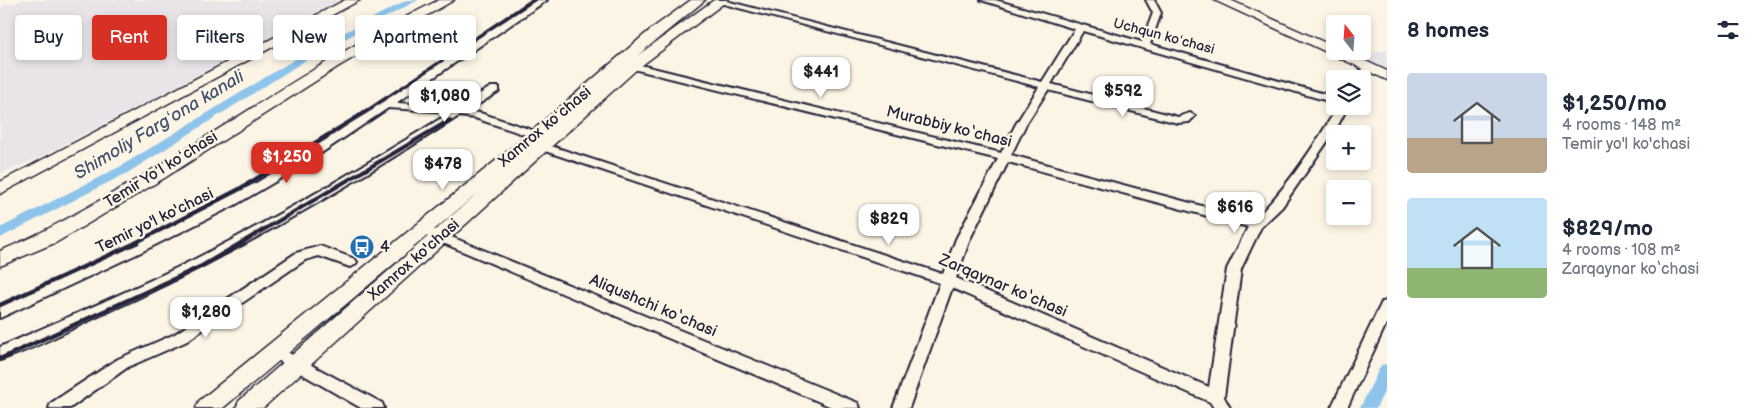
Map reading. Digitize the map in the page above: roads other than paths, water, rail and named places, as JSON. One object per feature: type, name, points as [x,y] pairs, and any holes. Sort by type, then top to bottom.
[{"type":"main road","points":[[0,189],[354,0]]},
{"type":"main road","name":"Temir Yoʻl koʻchasi","points":[[0,260],[50,238],[160,173],[340,58],[448,0]]},
{"type":"main road","name":"Xamrox koʻchasi","points":[[206,408],[422,229],[540,141],[630,54],[699,0]]},
{"type":"main road","points":[[1220,0],[1387,76]]},
{"type":"main road","name":"Xamrox ko'chasi","points":[[247,408],[440,236],[540,141],[632,66],[692,20],[721,1]]},
{"type":"street","name":"Temir yo'l ko'chasi","points":[[0,312],[231,202],[324,147],[383,105],[543,0]]},
{"type":"street","name":"Uchqun koʻchasi","points":[[985,0],[1326,97]]},
{"type":"street","points":[[1144,46],[1157,13],[1150,0]]},
{"type":"street","points":[[721,1],[1182,121],[1190,116]]},
{"type":"street","points":[[901,408],[963,239],[1004,157],[1080,27]]},
{"type":"street","name":"Murabbiy ko‘chasi","points":[[632,66],[1004,157],[1256,225]]},
{"type":"street","points":[[0,354],[112,305],[266,227],[385,158],[495,89]]},
{"type":"street","name":"Zarqaynar ko‘chasi","points":[[383,105],[435,108],[476,116],[540,141],[947,280],[1219,402]]},
{"type":"street","points":[[1219,402],[1234,269],[1256,225],[1278,204],[1338,115]]},
{"type":"street","name":"Aliqushchi ko‘chasi","points":[[422,229],[852,408]]},
{"type":"street","points":[[57,408],[123,363],[180,338],[301,256],[320,252],[350,262]]},
{"type":"street","points":[[1339,408],[1387,306]]},
{"type":"street","points":[[274,351],[376,408]]},
{"type":"waterway","name":"Shimoliy Fargʻona kanali","points":[[0,234],[125,169],[308,55],[414,0]]},
{"type":"waterway","points":[[1368,408],[1387,370]]},
{"type":"railway","points":[[370,109],[532,0]]},
{"type":"railway","points":[[135,243],[239,189],[372,108]]},
{"type":"railway","points":[[241,243],[450,120]]},
{"type":"railway","points":[[0,305],[138,242]]},
{"type":"railway","points":[[0,359],[202,266],[243,242]]},
{"type":"place","name":"4","points":[[362,247]]}]
